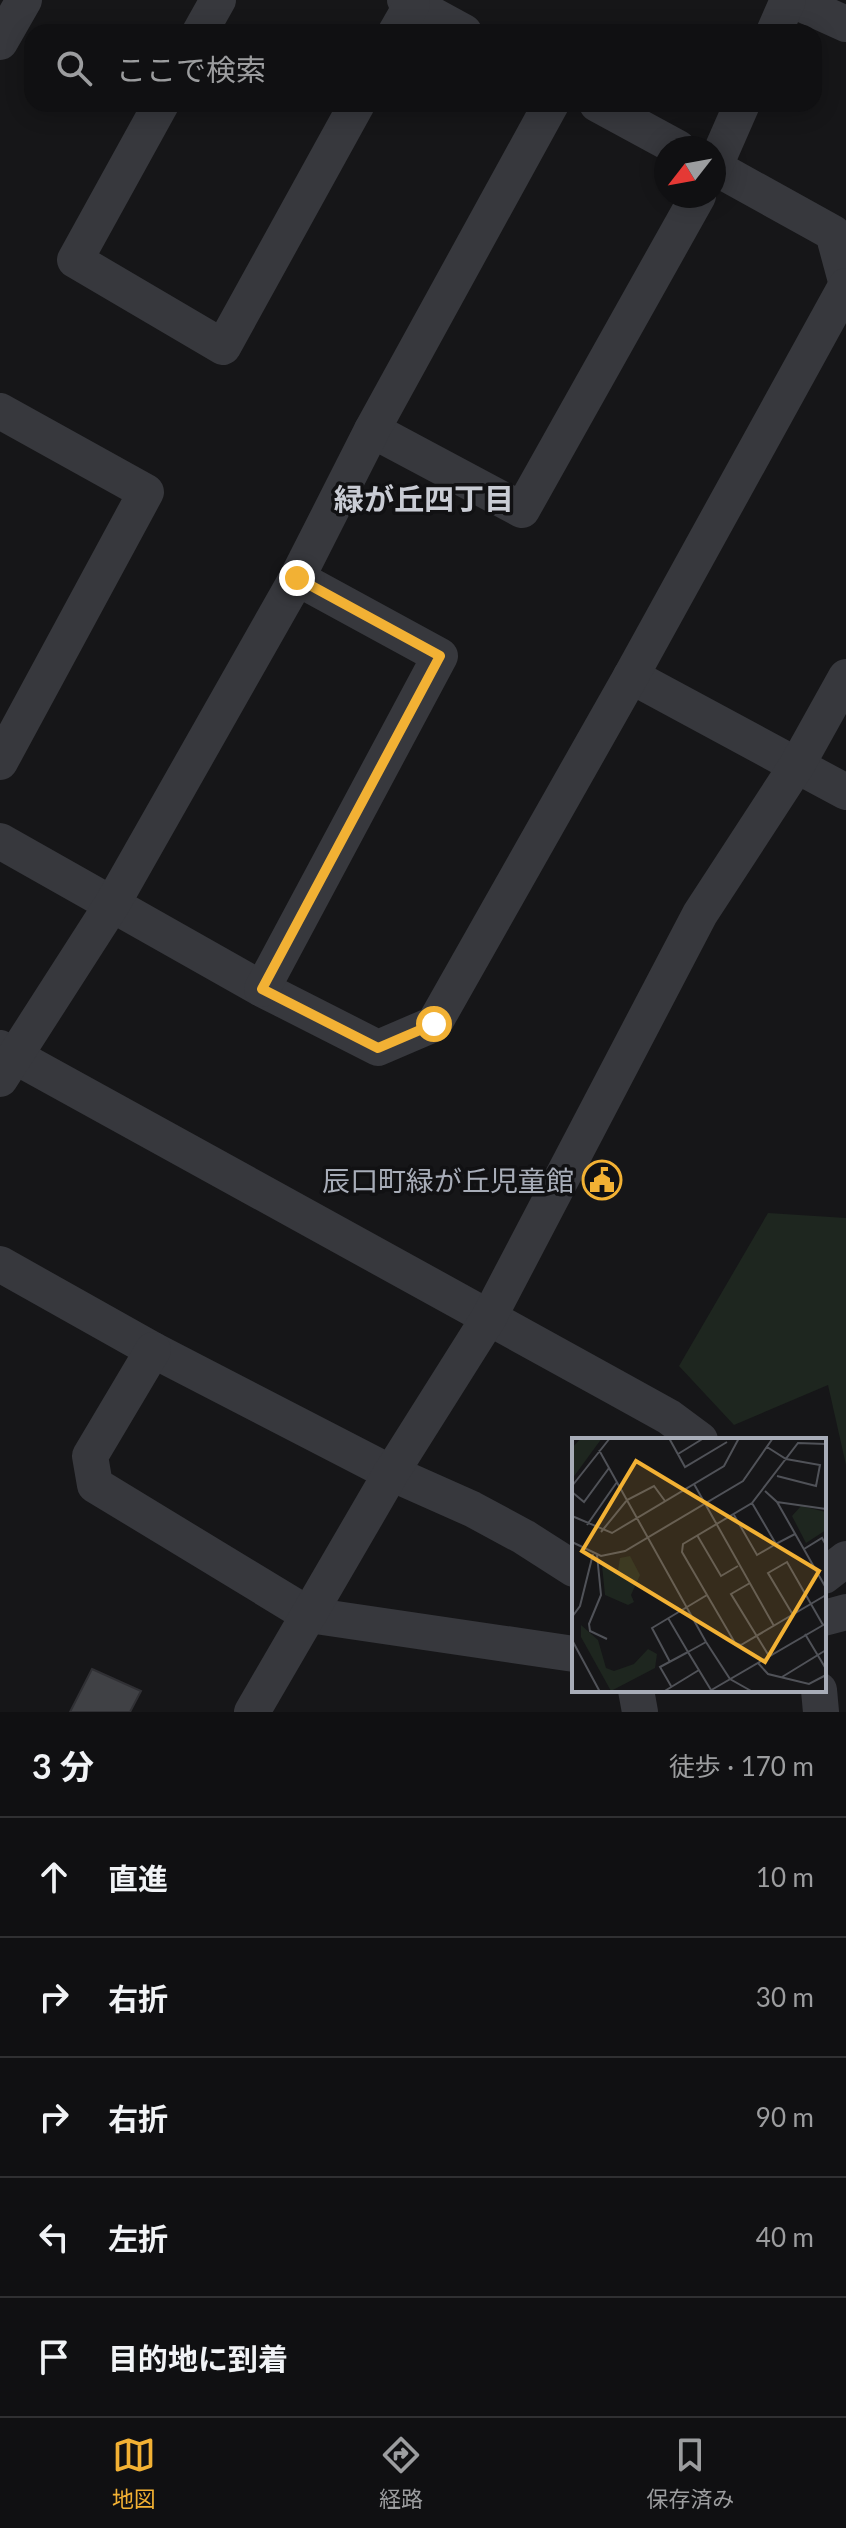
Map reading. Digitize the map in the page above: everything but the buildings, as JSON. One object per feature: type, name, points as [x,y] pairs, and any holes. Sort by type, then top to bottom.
[{"type":"street","points":[[0,42],[24,0]]},
{"type":"street","points":[[204,24],[218,0]]},
{"type":"street","points":[[778,24],[790,0],[846,24]]},
{"type":"street","points":[[404,12],[440,24]]},
{"type":"street","points":[[157,112],[75,260],[223,347],[353,112]]},
{"type":"street","points":[[547,112],[372,430],[297,578],[111,906],[5,1061],[669,1417],[697,1438]]},
{"type":"street","points":[[612,112],[656,136]]},
{"type":"street","points":[[726,141],[738,112]]},
{"type":"street","points":[[0,841],[262,989],[378,1048],[434,1024],[631,676],[846,283],[833,233],[726,175]]},
{"type":"street","points":[[372,430],[522,510],[691,208]]},
{"type":"street","points":[[0,411],[146,492],[0,762]]},
{"type":"street","points":[[262,989],[440,656],[297,578]]},
{"type":"street","points":[[631,676],[846,792]]},
{"type":"street","points":[[252,1712],[391,1473],[488,1319],[700,914],[797,765],[846,677]]},
{"type":"street","points":[[0,1264],[153,1350],[391,1473],[472,1509],[572,1568]]},
{"type":"street","points":[[153,1350],[90,1456],[95,1485],[309,1615],[572,1654]]},
{"type":"street","points":[[826,1574],[846,1559]]},
{"type":"street","points":[[826,1617],[846,1612]]},
{"type":"street","points":[[636,1692],[640,1712]]},
{"type":"street","points":[[819,1692],[821,1712]]},
{"type":"shaded area","points":[[768,1213],[846,1218],[846,1465],[828,1385],[734,1425],[679,1366]]},
{"type":"place","name":"辰口町緑が丘児童館","points":[[602,1180]]},
{"type":"district","name":"緑が丘四丁目","points":[[424,498]]},
{"type":"route","points":[[297,578],[440,656],[262,989],[378,1048],[434,1024]]}]
